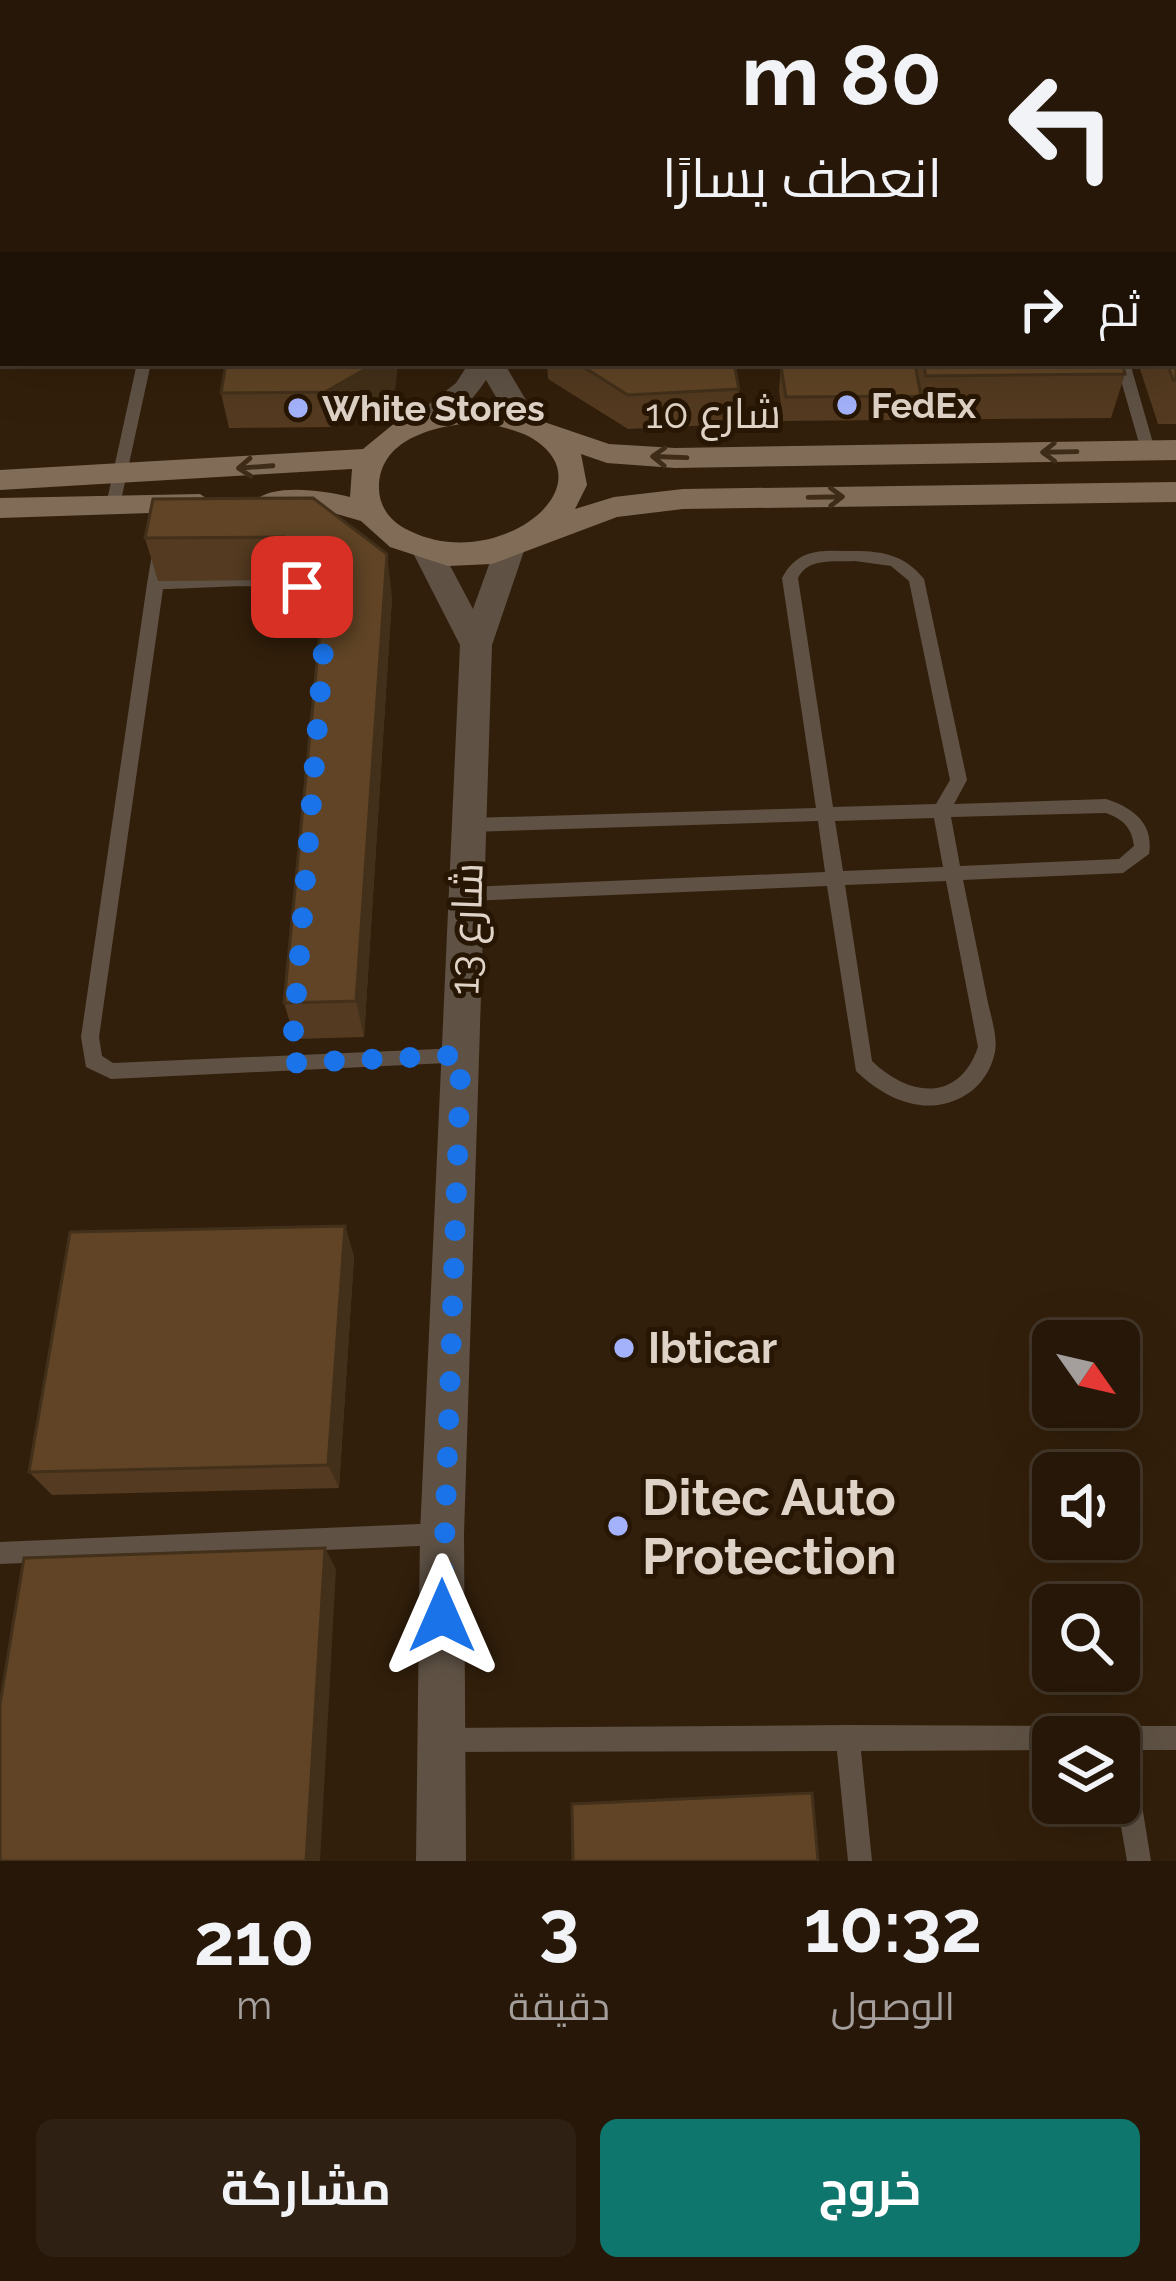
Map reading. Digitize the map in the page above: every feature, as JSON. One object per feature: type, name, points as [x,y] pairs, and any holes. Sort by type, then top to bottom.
[{"type":"street","points":[[370,513],[363,485],[372,458],[395,435],[429,419],[466,389],[485,366]]},
{"type":"street","points":[[0,480],[116,491],[169,505],[329,502],[370,513],[393,536],[427,551],[469,555],[510,548],[545,530],[566,506],[573,478],[564,451],[533,426],[489,366]]},
{"type":"street","points":[[429,419],[488,413],[533,426]]},
{"type":"street","name":"شارع 10","points":[[533,426],[607,453],[675,458],[1162,450]]},
{"type":"street","points":[[0,508],[372,458]]},
{"type":"street","name":"شارع 10","points":[[545,530],[614,507],[683,499],[1176,492]]},
{"type":"street","name":"شارع 13","points":[[441,1861],[442,1534],[476,645],[510,548]]},
{"type":"street","name":"شارع 13","points":[[427,551],[476,645]]},
{"type":"lane","points":[[116,491],[143,366]]},
{"type":"lane","points":[[1124,366],[1162,450]]},
{"type":"lane","points":[[169,505],[90,1036],[92,1061],[111,1071],[461,1055]]},
{"type":"lane","points":[[813,557],[891,558],[908,566],[916,579],[958,780],[941,811],[987,1047],[984,1066],[970,1085],[948,1096],[922,1099],[876,1082],[863,1065],[790,578],[796,566],[813,557]]},
{"type":"lane","points":[[155,584],[276,582],[302,587],[322,607],[323,654]]},
{"type":"lane","points":[[466,893],[1123,866],[1143,848],[1142,833],[1132,818],[1106,806],[470,825]]},
{"type":"lane","points":[[291,1063],[293,1040]]},
{"type":"lane","points":[[0,1553],[442,1534]]},
{"type":"lane","points":[[848,1737],[860,1861]]},
{"type":"lane","points":[[441,1740],[1032,1738]]},
{"type":"lane","points":[[1140,1738],[1176,1738]]},
{"type":"lane","points":[[1133,1824],[1139,1861]]},
{"type":"building","points":[[226,366],[371,366],[325,392],[221,393]]},
{"type":"building","points":[[582,366],[735,366],[739,389],[628,395]]},
{"type":"building","points":[[781,366],[915,366],[921,396],[786,397]]},
{"type":"building","points":[[924,366],[1123,366],[1125,374],[926,376]]},
{"type":"building","points":[[313,498],[387,554],[356,1001],[284,1003],[326,569],[285,537],[145,538],[153,499]]},
{"type":"building","points":[[345,1226],[328,1465],[29,1472],[70,1232]]},
{"type":"building","points":[[325,1548],[306,1861],[0,1861],[0,1704],[24,1558]]},
{"type":"building","points":[[812,1793],[818,1861],[573,1861],[572,1804]]},
{"type":"place","name":"FedEx","points":[[847,405]]},
{"type":"place","name":"White Stores","points":[[298,408]]},
{"type":"place","name":"Ibticar","points":[[624,1348]]},
{"type":"place","name":"Ditec Auto Protection","points":[[618,1526]]},
{"type":"route","points":[[302,587],[322,607],[325,631],[291,1063],[461,1055],[442,1616]]}]
